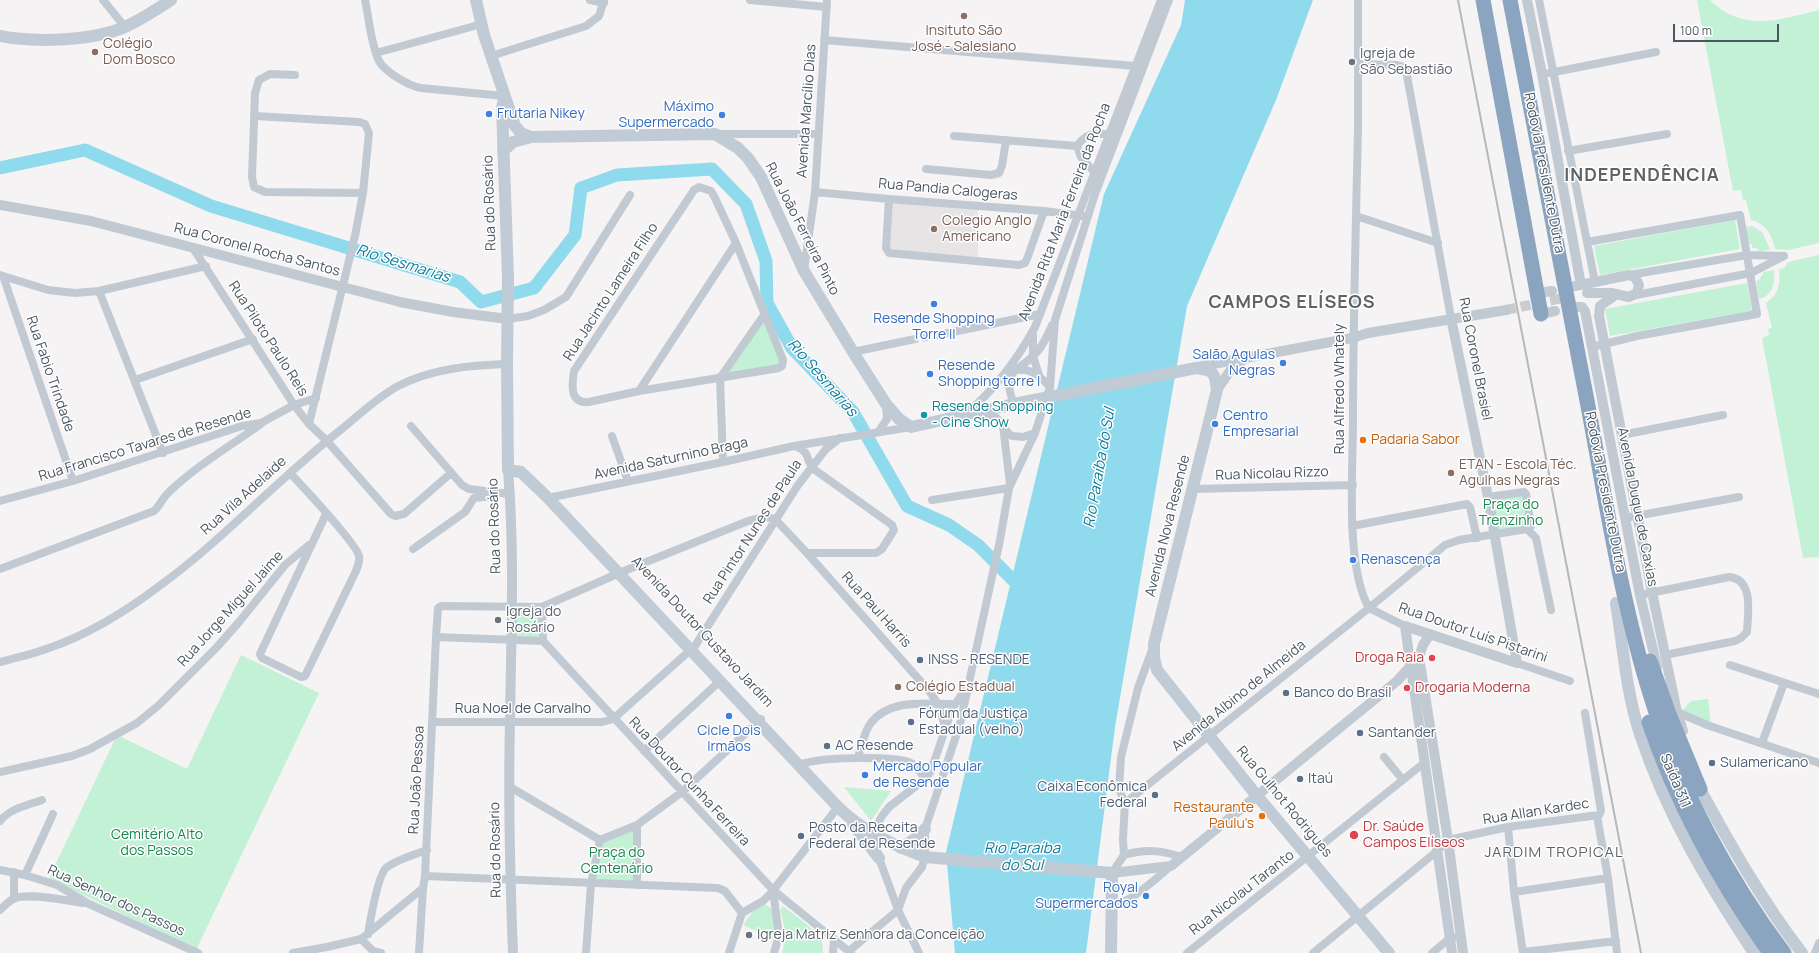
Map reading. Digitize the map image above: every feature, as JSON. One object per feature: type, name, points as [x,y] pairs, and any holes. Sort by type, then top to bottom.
[{"type":"highway","points":[[1483,0],[1548,312]]},
{"type":"highway","name":"Rodovia Presidente Dutra","points":[[1501,0],[1620,600],[1652,703],[1675,764],[1709,835],[1759,919],[1784,953]]},
{"type":"highway","name":"Rodovia Presidente Dutra","points":[[1510,0],[1634,676],[1667,771],[1697,836],[1718,875],[1770,953]]},
{"type":"highway","points":[[1620,600],[1638,627],[1669,714],[1700,789]]},
{"type":"main road","points":[[124,24],[158,0]]},
{"type":"main road","points":[[0,36],[36,38],[124,24],[171,0]]},
{"type":"main road","points":[[466,0],[481,28],[514,126],[521,133],[531,137]]},
{"type":"main road","points":[[476,0],[481,28]]},
{"type":"main road","points":[[0,30],[36,38]]},
{"type":"main road","name":"Rua do Rosário","points":[[504,98],[502,108],[508,277],[508,470]]},
{"type":"main road","points":[[503,151],[513,142],[531,137],[715,134]]},
{"type":"main road","name":"Rua João Ferreira Pinto","points":[[715,134],[738,148],[748,158],[761,177],[804,271],[886,404],[899,419],[911,427]]},
{"type":"main road","points":[[911,427],[1014,404],[1191,369],[1208,370],[1212,372],[1216,381],[1217,390]]},
{"type":"main road","name":"Avenida Nova Resende","points":[[1157,670],[1154,657],[1154,644],[1217,390]]},
{"type":"main road","name":"Avenida Doutor Gustavo Jardim","points":[[508,454],[551,497],[760,720],[838,807],[860,826],[901,848],[925,857],[944,860],[1112,873]]},
{"type":"main road","name":"Avenida Doutor Gustavo Jardim","points":[[508,470],[521,472],[551,497]]},
{"type":"main road","name":"Saída 311","points":[[1620,600],[1633,705],[1640,733],[1654,771],[1691,851],[1721,903],[1754,953]]},
{"type":"main road","name":"Avenida Doutor Gustavo Jardim","points":[[692,648],[720,681],[760,720]]},
{"type":"main road","name":"Rua Gulhot Rodrigues","points":[[1157,670],[1256,795],[1389,953]]},
{"type":"main road","name":"Avenida Doutor Gustavo Jardim","points":[[801,764],[872,833]]},
{"type":"main road","points":[[1700,789],[1751,881],[1776,919],[1802,953]]},
{"type":"main road","points":[[847,816],[879,858]]},
{"type":"main road","points":[[901,848],[915,840],[925,829]]},
{"type":"main road","points":[[1110,953],[1112,873]]},
{"type":"street","points":[[103,0],[124,24]]},
{"type":"street","points":[[365,0],[376,53],[383,66],[414,87],[504,98]]},
{"type":"street","points":[[491,56],[586,26],[599,16],[604,1],[590,0]]},
{"type":"street","points":[[750,0],[827,3]]},
{"type":"street","name":"Avenida Rita Maria Ferreira da Rocha","points":[[969,414],[1014,363],[1035,327],[1161,0]]},
{"type":"street","name":"Avenida Rita Maria Ferreira da Rocha","points":[[1010,486],[1035,433],[1050,387],[1055,320],[1087,218],[1169,0]]},
{"type":"street","name":"Rua Alfredo Whately","points":[[1358,0],[1356,216],[1352,338],[1352,526],[1358,580],[1364,600],[1369,608]]},
{"type":"street","points":[[1527,0],[1542,74],[1579,290]]},
{"type":"street","points":[[1539,0],[1595,282]]},
{"type":"street","name":"Avenida Marcílio Dias","points":[[804,271],[815,192],[827,3]]},
{"type":"street","points":[[376,53],[481,28]]},
{"type":"street","points":[[824,40],[1135,66]]},
{"type":"street","points":[[1542,74],[1656,52]]},
{"type":"street","name":"Rua Coronel Brasiel","points":[[1358,64],[1398,65],[1404,67],[1406,70],[1451,318],[1488,497],[1517,663]]},
{"type":"street","points":[[295,75],[270,74],[259,80],[255,93],[252,182],[254,187],[258,190],[363,193]]},
{"type":"street","points":[[1492,96],[1497,95],[1498,77]]},
{"type":"street","points":[[255,116],[359,122],[365,124],[369,133],[363,193],[355,236],[309,424]]},
{"type":"street","points":[[715,134],[818,134]]},
{"type":"street","points":[[1077,146],[1082,138],[1092,134],[1109,134]]},
{"type":"street","points":[[1568,151],[1667,134]]},
{"type":"street","points":[[954,136],[1077,146]]},
{"type":"street","points":[[926,169],[991,175],[999,173],[1002,166],[1006,140]]},
{"type":"street","points":[[1077,146],[1081,157],[1094,172]]},
{"type":"street","name":"Rua Jacinto Lameira Filho","points":[[736,243],[711,191],[699,187],[694,190],[574,371],[572,391],[575,399],[581,402],[589,402],[639,391],[779,368],[782,366],[782,360],[764,315]]},
{"type":"street","name":"Rua Pandia Calogeras","points":[[815,192],[1044,211],[1078,215],[1087,218]]},
{"type":"street","points":[[508,316],[528,316],[557,304],[566,297],[630,195]]},
{"type":"street","points":[[889,199],[886,248],[889,253],[1019,265],[1027,259],[1044,211]]},
{"type":"street","name":"Rua Coronel Rocha Santos","points":[[0,205],[91,221],[400,302],[453,312],[508,316]]},
{"type":"street","points":[[1587,242],[1740,215],[1757,314],[1637,336],[1592,347]]},
{"type":"street","points":[[1356,216],[1438,243]]},
{"type":"street","points":[[723,462],[720,378],[764,315],[736,243]]},
{"type":"street","points":[[639,391],[736,243]]},
{"type":"street","name":"Rua Piloto Paulo Reis","points":[[193,248],[253,339],[294,405],[309,424],[327,441],[395,516],[404,514],[451,473]]},
{"type":"street","points":[[1747,255],[1784,256],[1751,272],[1629,297],[1617,294],[1579,290],[1595,282],[1747,255]]},
{"type":"street","points":[[1,275],[58,292],[75,293],[99,291],[206,266]]},
{"type":"street","name":"Rua Fabio Trindade","points":[[1,275],[73,481]]},
{"type":"street","points":[[1579,290],[1609,285],[1625,276],[1635,277],[1639,285],[1637,293],[1629,297]]},
{"type":"street","points":[[99,291],[163,452]]},
{"type":"street","name":"Avenida Duque de Caxias","points":[[1617,294],[1600,306],[1600,316],[1652,592],[1677,712],[1700,789]]},
{"type":"street","name":"Avenida Duque de Caxias","points":[[1578,307],[1582,307],[1585,311],[1640,595],[1663,687],[1670,704],[1677,712]]},
{"type":"street","points":[[1191,369],[1352,338],[1368,333],[1506,310]]},
{"type":"street","points":[[948,333],[1040,314]]},
{"type":"street","points":[[1014,404],[1008,382],[1015,370],[1033,356],[1044,342],[1055,320]]},
{"type":"street","points":[[1035,327],[1032,341],[1033,356],[1039,375]]},
{"type":"street","points":[[135,380],[253,339]]},
{"type":"street","points":[[853,352],[910,340]]},
{"type":"street","points":[[1217,390],[1230,371],[1246,358]]},
{"type":"street","name":"Rua Vila Adelaide","points":[[0,662],[50,648],[95,628],[135,603],[183,568],[327,441],[380,398],[398,387],[414,379],[452,368],[507,364]]},
{"type":"street","points":[[1015,370],[1029,370],[1039,375],[1050,387]]},
{"type":"street","name":"Rua Francisco Tavares de Resende","points":[[0,501],[73,481],[242,426],[261,423],[294,405],[316,398]]},
{"type":"street","points":[[877,432],[887,419],[886,404]]},
{"type":"street","points":[[969,414],[995,416],[1012,436],[1023,437],[1035,433]]},
{"type":"street","points":[[1622,435],[1723,415]]},
{"type":"street","points":[[0,569],[154,511],[167,493],[184,479],[261,423]]},
{"type":"street","points":[[850,952],[898,910],[906,888],[922,867],[925,857],[925,829],[960,724],[992,579],[1010,486],[1003,425]]},
{"type":"street","points":[[411,426],[451,473],[466,487],[507,494]]},
{"type":"street","name":"Avenida Saturnino Braga","points":[[551,497],[794,446],[911,427]]},
{"type":"street","points":[[612,436],[628,481]]},
{"type":"street","name":"Rua Pintor Nunes de Paula","points":[[613,719],[692,648],[810,467],[826,449],[842,438]]},
{"type":"street","points":[[794,446],[801,448],[807,454],[810,467],[892,525],[894,530],[882,549],[876,553],[807,552]]},
{"type":"street","name":"Rua do Rosário","points":[[508,470],[507,494],[512,606],[510,787],[513,953]]},
{"type":"street","points":[[290,473],[326,514],[358,552],[359,557],[356,571],[305,676],[301,677],[262,658],[260,654],[311,543],[326,514]]},
{"type":"street","name":"Rua Nicolau Rizzo","points":[[1193,489],[1353,485]]},
{"type":"street","points":[[932,500],[1010,486]]},
{"type":"street","points":[[1488,497],[1524,492],[1526,494],[1532,524],[1527,529],[1536,538],[1551,610]]},
{"type":"street","points":[[413,549],[465,512],[474,498],[507,494]]},
{"type":"street","points":[[1625,518],[1739,497]]},
{"type":"street","points":[[1352,526],[1467,504],[1470,506],[1477,538]]},
{"type":"street","points":[[512,606],[542,607],[621,572],[748,521],[764,517],[775,519]]},
{"type":"street","name":"Rua Paul Harris","points":[[775,519],[807,552],[930,692],[947,722]]},
{"type":"street","name":"Avenida Albino de Almeida","points":[[1125,803],[1369,608],[1445,545],[1459,540],[1527,529]]},
{"type":"street","name":"Rua Jorge Miguel Jaime","points":[[0,772],[72,756],[90,749],[136,723],[159,705],[217,647],[239,622],[284,565],[311,543]]},
{"type":"street","points":[[1640,595],[1729,577],[1737,577],[1743,582],[1749,604],[1747,632],[1745,635],[1734,641],[1665,655]]},
{"type":"street","name":"Rua João Pessoa","points":[[419,953],[425,876],[438,608],[441,606],[512,606]]},
{"type":"street","points":[[436,637],[544,641],[542,607]]},
{"type":"street","name":"Rua Doutor Luís Pistarini","points":[[1369,608],[1405,626],[1570,681]]},
{"type":"street","points":[[1405,626],[1436,852],[1452,953]]},
{"type":"street","points":[[1430,634],[1423,645],[1420,657],[1448,840],[1463,953]]},
{"type":"street","name":"Rua Doutor Cunha Ferreira","points":[[544,641],[613,719],[773,890],[850,952]]},
{"type":"street","points":[[1112,873],[1124,855],[1123,840],[1125,803],[1119,789],[1121,757],[1138,688],[1154,644]]},
{"type":"street","points":[[1112,900],[1121,902],[1135,895],[1398,681],[1410,666],[1420,657]]},
{"type":"street","points":[[1730,666],[1819,694]]},
{"type":"street","points":[[644,751],[720,681]]},
{"type":"street","points":[[1762,743],[1784,683]]},
{"type":"street","points":[[919,953],[898,910],[879,858],[872,833],[889,807],[925,779],[931,771],[954,704],[968,686]]},
{"type":"street","points":[[858,758],[870,724],[881,714],[902,704],[954,704]]},
{"type":"street","points":[[1585,712],[1617,953]]},
{"type":"street","points":[[1677,712],[1707,725],[1819,763]]},
{"type":"street","name":"Rua Noel de Carvalho","points":[[432,722],[602,722],[613,719]]},
{"type":"street","points":[[947,722],[955,719],[960,724]]},
{"type":"street","points":[[600,840],[636,825],[682,792],[760,720]]},
{"type":"street","points":[[1384,757],[1403,780]]},
{"type":"street","points":[[801,764],[858,758],[908,762],[914,764],[925,779]]},
{"type":"street","name":"Rua Nicolau Taranto","points":[[1187,953],[1309,857],[1424,763]]},
{"type":"street","points":[[510,787],[600,840]]},
{"type":"street","points":[[0,821],[4,816],[42,800]]},
{"type":"street","points":[[729,953],[742,913],[763,901],[773,890],[838,807]]},
{"type":"street","name":"Rua Allan Kardec","points":[[1448,840],[1508,828],[1599,813]]},
{"type":"street","points":[[25,875],[53,814]]},
{"type":"street","points":[[636,825],[637,885]]},
{"type":"street","points":[[1508,828],[1514,892],[1523,953],[1616,941]]},
{"type":"street","points":[[586,953],[591,884],[600,840]]},
{"type":"street","points":[[1313,953],[1436,852],[1448,840]]},
{"type":"street","points":[[368,934],[374,901],[384,870],[426,850]]},
{"type":"street","points":[[1124,855],[1141,851],[1157,851],[1182,857]]},
{"type":"street","points":[[1112,873],[1171,866]]},
{"type":"street","name":"Rua Senhor dos Passos","points":[[0,870],[25,875],[61,887],[89,904],[198,953]]},
{"type":"street","points":[[14,872],[14,899]]},
{"type":"street","points":[[425,876],[722,889],[742,913]]},
{"type":"street","points":[[1514,892],[1608,878]]},
{"type":"street","points":[[60,898],[61,887]]},
{"type":"street","points":[[293,953],[327,948],[361,940],[423,888]]},
{"type":"street","points":[[773,890],[779,936],[774,953]]},
{"type":"street","points":[[0,910],[14,899],[26,897],[60,898],[89,904]]},
{"type":"street","points":[[1432,953],[1450,938],[1461,936]]},
{"type":"street","points":[[833,953],[834,939]]},
{"type":"street","points":[[361,940],[375,952]]},
{"type":"street","points":[[1815,953],[1819,942]]},
{"type":"shaded area","name":"Colegio Anglo Americano","points":[[892,202],[978,209],[978,258],[890,249]]},
{"type":"green space","points":[[1697,0],[1710,0],[1723,10],[1736,17],[1749,20],[1775,20],[1819,10],[1819,243],[1788,250],[1775,249],[1768,231],[1761,224],[1751,220],[1746,200],[1743,200],[1741,190],[1733,191]]},
{"type":"green space","points":[[1735,220],[1740,249],[1600,275],[1594,246]]},
{"type":"green space","points":[[1752,226],[1762,232],[1770,249],[1759,252],[1758,249],[1753,248],[1751,244],[1748,244],[1745,227]]},
{"type":"green space","points":[[1819,255],[1819,557],[1803,558],[1762,338],[1769,335],[1768,329],[1772,328],[1766,303],[1778,289],[1780,280],[1779,270],[1784,268],[1788,262]]},
{"type":"green space","points":[[1774,270],[1774,280],[1770,292],[1759,299],[1756,281],[1763,275],[1763,272]]},
{"type":"green space","points":[[1747,283],[1752,311],[1610,336],[1605,309]]},
{"type":"green space","points":[[764,318],[781,364],[726,373]]},
{"type":"green space","name":"Praça do Trenzinho","points":[[1524,493],[1530,526],[1497,532],[1492,500]]},
{"type":"green space","points":[[541,608],[542,638],[516,637],[514,609]]},
{"type":"green space","name":"Cemitério Alto dos Passos","points":[[241,655],[319,693],[196,950],[49,878],[117,735],[187,769]]},
{"type":"green space","points":[[1708,699],[1711,723],[1681,712],[1691,701]]},
{"type":"green space","points":[[844,787],[891,791],[871,821]]},
{"type":"green space","name":"Praça do Centenário","points":[[634,830],[635,881],[595,880],[602,843]]},
{"type":"green space","points":[[765,904],[773,910],[776,926],[774,939],[743,925],[755,909]]},
{"type":"green space","points":[[783,906],[819,934],[822,941],[823,953],[782,953],[784,932],[780,911]]},
{"type":"water","name":"Rio Paraíba do Sul","points":[[1185,0],[1313,0],[1276,100],[1187,306],[1115,727],[1086,953],[955,953],[946,852],[1104,194],[1181,25]]},
{"type":"waterway","name":"Rio Sesmarias","points":[[0,168],[85,150],[211,206],[460,282],[481,302],[534,288],[575,235],[581,188],[617,175],[712,169],[746,204],[766,261],[767,303],[792,348],[853,412],[907,506],[949,525],[978,545],[1023,590]]},
{"type":"tunnel","points":[[1506,310],[1572,296]]},
{"type":"tunnel","points":[[910,340],[948,333]]},
{"type":"railway","points":[[1458,0],[1641,953]]},
{"type":"place","name":"Insituto São José - Salesiano","points":[[964,16]]},
{"type":"place","name":"Colégio Dom Bosco","points":[[95,52]]},
{"type":"place","name":"Igreja de São Sebastião","points":[[1352,62]]},
{"type":"place","name":"Frutaria Nikey","points":[[489,114]]},
{"type":"place","name":"Máximo Supermercado","points":[[722,115]]},
{"type":"place","name":"Colegio Anglo Americano","points":[[934,229]]},
{"type":"place","name":"Resende Shopping Torre II","points":[[934,304]]},
{"type":"place","name":"Salão Agulas Negras","points":[[1283,363]]},
{"type":"place","name":"Resende Shopping torre I","points":[[930,374]]},
{"type":"place","name":"Resende Shopping - Cine Show","points":[[924,415]]},
{"type":"place","name":"Centro Empresarial","points":[[1215,424]]},
{"type":"place","name":"Padaria Sabor","points":[[1363,440]]},
{"type":"place","name":"ETAN - Escola Téc. Agulhas Negras","points":[[1451,473]]},
{"type":"place","name":"Renascença","points":[[1353,560]]},
{"type":"place","name":"Igreja do Rosário","points":[[498,620]]},
{"type":"place","name":"Droga Raia","points":[[1432,658]]},
{"type":"place","name":"INSS - RESENDE","points":[[920,660]]},
{"type":"place","name":"Colégio Estadual","points":[[898,687]]},
{"type":"place","name":"Drogaria Moderna","points":[[1407,688]]},
{"type":"place","name":"Banco do Brasil","points":[[1286,693]]},
{"type":"place","name":"Cicle Dois Irmãos","points":[[729,716]]},
{"type":"place","name":"Fórum da Justiça Estadual (velho)","points":[[911,722]]},
{"type":"place","name":"Santander","points":[[1360,733]]},
{"type":"place","name":"AC Resende","points":[[827,746]]},
{"type":"place","name":"Sulamericano","points":[[1712,763]]},
{"type":"place","name":"Mercado Popular de Resende","points":[[865,775]]},
{"type":"place","name":"Itaú","points":[[1300,779]]},
{"type":"place","name":"Caixa Econômica Federal","points":[[1155,795]]},
{"type":"place","name":"Restaurante Paulu's","points":[[1262,816]]},
{"type":"place","name":"Dr. Saúde Campos Elíseos","points":[[1354,835]]},
{"type":"place","name":"Posto da Receita Federal de Resende","points":[[801,836]]},
{"type":"place","name":"Royal Supermercados","points":[[1146,896]]},
{"type":"place","name":"Igreja Matriz Senhora da Conceição","points":[[749,935]]},
{"type":"district","name":"INDEPENDÊNCIA","points":[[1642,176]]},
{"type":"district","name":"CAMPOS ELÍSEOS","points":[[1292,303]]},
{"type":"district","name":"JARDIM TROPICAL","points":[[1554,853]]}]
